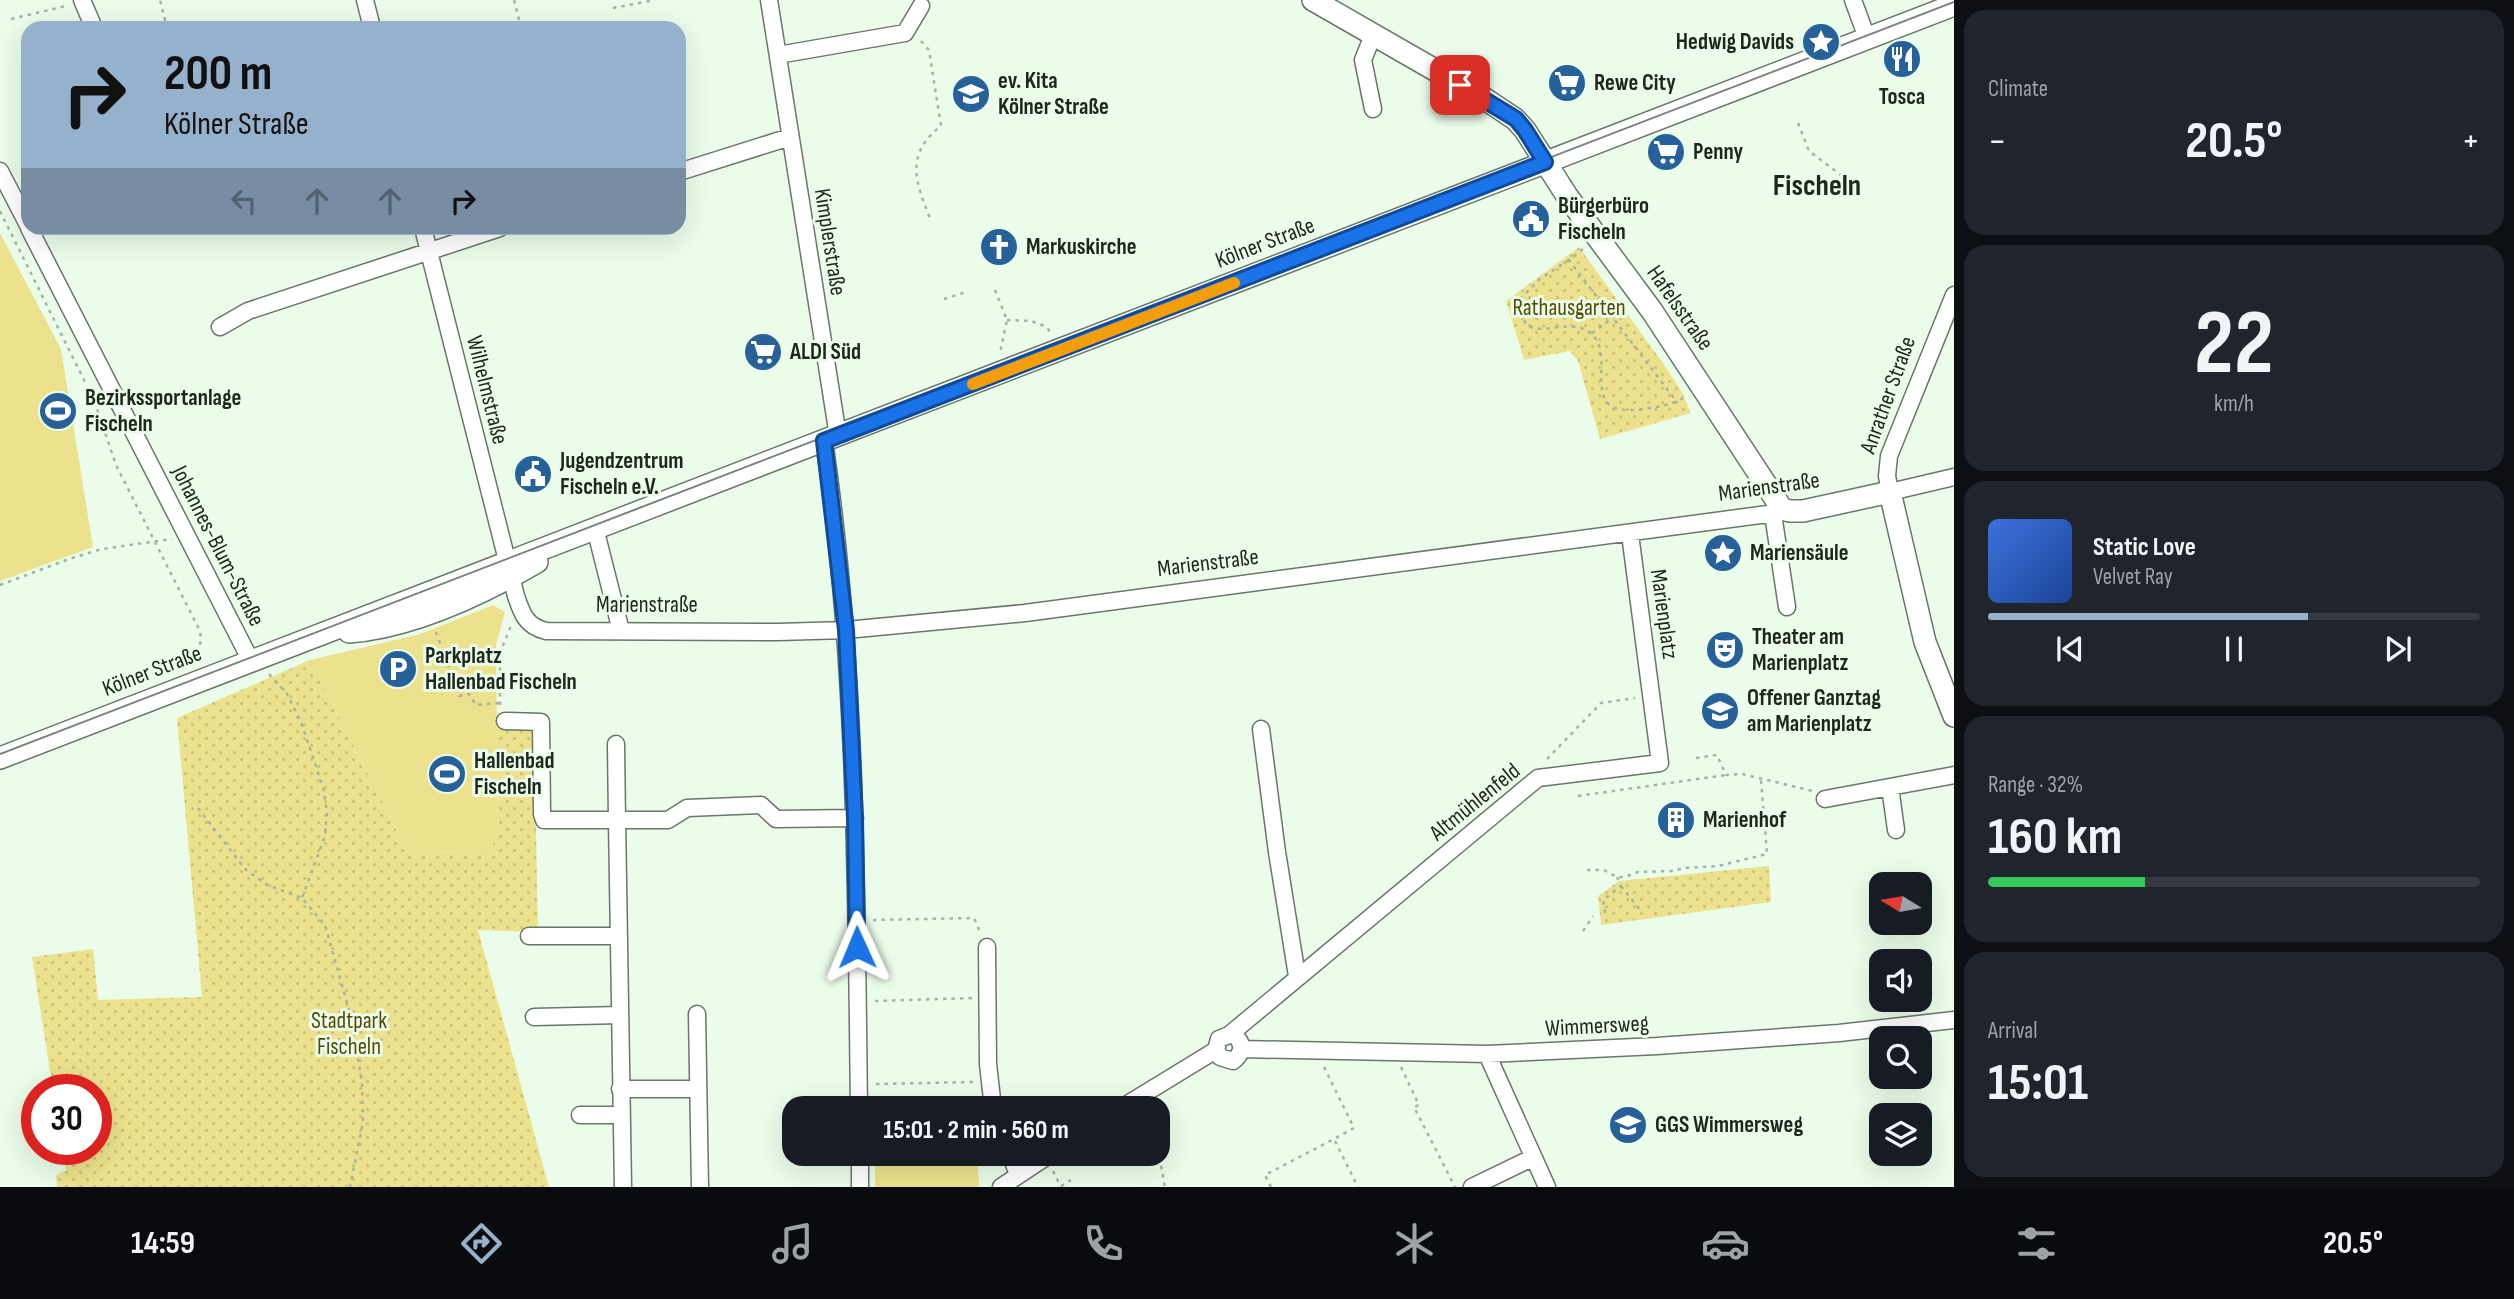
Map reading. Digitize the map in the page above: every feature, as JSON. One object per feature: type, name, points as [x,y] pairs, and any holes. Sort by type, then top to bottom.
[{"type":"main road","name":"Hafelsstraße","points":[[1313,0],[1341,7],[1373,35],[1516,119],[1703,387],[1782,509],[1781,513]]},
{"type":"main road","name":"Kölner Straße","points":[[0,758],[323,633],[509,570],[594,528],[1954,5]]},
{"type":"main road","name":"Marienstraße","points":[[1781,513],[1803,511],[1890,492]]},
{"type":"main road","name":"Anrather Straße","points":[[1890,492],[1925,642],[1954,716]]},
{"type":"main road","name":"Kölner Straße","points":[[323,633],[371,630],[427,613],[487,590],[509,570]]},
{"type":"street","points":[[365,0],[370,21]]},
{"type":"street","name":"Kimplerstraße","points":[[769,0],[831,438],[846,630],[855,818],[859,1096]]},
{"type":"street","points":[[1853,0],[1867,38]]},
{"type":"street","points":[[82,1],[91,21]]},
{"type":"street","points":[[778,55],[905,33],[920,6]]},
{"type":"street","points":[[1373,35],[1363,60],[1373,109]]},
{"type":"street","points":[[686,170],[790,137]]},
{"type":"street","name":"Johannes-Blum-Straße","points":[[0,171],[21,211]]},
{"type":"street","name":"Johannes-Blum-Straße","points":[[34,235],[254,660]]},
{"type":"street","name":"Wilhelmstraße","points":[[425,235],[509,570]]},
{"type":"street","points":[[220,327],[248,311],[477,235]]},
{"type":"street","name":"Anrather Straße","points":[[1890,492],[1886,476],[1889,456],[1954,295]]},
{"type":"street","name":"Marienstraße","points":[[1890,492],[1954,477]]},
{"type":"street","points":[[1781,513],[1787,607]]},
{"type":"street","name":"Marienstraße","points":[[509,570],[527,622],[546,631],[846,630],[1025,613],[1781,513]]},
{"type":"street","points":[[594,528],[621,631]]},
{"type":"street","name":"Marienplatz","points":[[1630,534],[1653,698]]},
{"type":"street","name":"Altmühlenfeld","points":[[1141,1096],[1216,1050],[1219,1039],[1229,1035],[1538,778],[1660,763],[1653,698]]},
{"type":"street","points":[[505,721],[541,722],[544,820],[668,820],[687,808],[761,805],[776,819],[855,818]]},
{"type":"street","points":[[1261,729],[1297,976]]},
{"type":"street","points":[[616,744],[623,1187]]},
{"type":"street","points":[[1820,795],[1890,787],[1954,775]]},
{"type":"street","points":[[1890,787],[1896,830]]},
{"type":"street","points":[[529,936],[619,936]]},
{"type":"street","points":[[987,947],[992,1096]]},
{"type":"street","points":[[697,1014],[700,1187]]},
{"type":"street","points":[[534,1017],[620,1015]]},
{"type":"street","name":"Wimmersweg","points":[[1241,1049],[1487,1054],[1839,1033],[1954,1020]]},
{"type":"street","points":[[1216,1050],[1220,1057],[1228,1061],[1237,1058],[1241,1049],[1239,1040],[1229,1035]]},
{"type":"street","points":[[1487,1054],[1547,1187]]},
{"type":"street","points":[[620,1089],[697,1089]]},
{"type":"street","points":[[580,1115],[621,1115]]},
{"type":"street","points":[[1472,1187],[1532,1158]]},
{"type":"street","points":[[860,1166],[860,1187]]},
{"type":"street","points":[[1015,1166],[1018,1175]]},
{"type":"street","points":[[1001,1187],[1032,1166]]},
{"type":"path","points":[[160,0],[165,21]]},
{"type":"path","points":[[514,0],[519,21]]},
{"type":"path","points":[[613,8],[655,0]]},
{"type":"path","points":[[12,19],[82,1]]},
{"type":"path","points":[[905,33],[924,42],[929,50],[941,126],[926,138],[914,170],[930,218]]},
{"type":"path","points":[[1798,123],[1809,151],[1841,175]]},
{"type":"path","points":[[0,211],[83,378],[116,465],[200,631],[199,650],[184,687]]},
{"type":"path","points":[[1598,237],[1540,279],[1523,295],[1520,299],[1521,317],[1531,328],[1545,330],[1560,326],[1577,326],[1592,333],[1599,343],[1602,358],[1600,385],[1603,395],[1611,405],[1621,410],[1677,402],[1703,387]]},
{"type":"path","points":[[1569,260],[1677,402]]},
{"type":"path","points":[[995,290],[1007,320],[998,361],[1002,373]]},
{"type":"path","points":[[944,299],[966,292]]},
{"type":"path","points":[[1592,333],[1640,297]]},
{"type":"path","points":[[1007,320],[1031,321],[1047,327],[1059,351]]},
{"type":"path","points":[[0,585],[91,552],[188,537]]},
{"type":"path","points":[[505,721],[499,703],[500,653],[520,607]]},
{"type":"path","points":[[427,613],[459,696],[468,694],[476,705],[499,703]]},
{"type":"path","points":[[254,660],[287,694],[308,741],[323,787],[327,812],[325,836],[302,898]]},
{"type":"path","points":[[1538,778],[1537,771],[1601,703],[1653,698]]},
{"type":"path","points":[[1696,758],[1717,755],[1726,775]]},
{"type":"path","points":[[1578,796],[1742,774],[1820,795]]},
{"type":"path","points":[[1617,877],[1638,872],[1674,872],[1683,868],[1718,866],[1767,854],[1762,779]]},
{"type":"path","points":[[198,808],[245,869],[267,885],[302,898],[318,915],[329,938],[349,1010],[362,1081],[363,1122],[350,1187]]},
{"type":"path","points":[[1587,870],[1604,870],[1617,877],[1641,911]]},
{"type":"path","points":[[1605,913],[1603,900],[1621,886]]},
{"type":"path","points":[[1583,931],[1592,916]]},
{"type":"path","points":[[856,921],[974,918],[987,947]]},
{"type":"path","points":[[858,1001],[987,998]]},
{"type":"path","points":[[1271,1187],[1265,1175],[1354,1128],[1316,1050]]},
{"type":"path","points":[[1394,1052],[1419,1105],[1414,1107],[1455,1187]]},
{"type":"path","points":[[859,1085],[990,1082]]},
{"type":"path","points":[[1334,1139],[1358,1187]]},
{"type":"path","points":[[1161,1166],[1165,1187]]},
{"type":"path","points":[[1060,1186],[1071,1180]]},
{"type":"green space","name":"Bezirkssportanlage Fischeln","points":[[0,233],[61,349],[93,547],[0,581]]},
{"type":"green space","name":"Rathausgarten","points":[[1579,247],[1665,366],[1682,392],[1691,413],[1600,439],[1578,361],[1570,351],[1524,360],[1506,301]]},
{"type":"green space","points":[[493,605],[505,612],[496,645],[498,837],[487,852],[408,853],[310,660],[420,634]]},
{"type":"green space","name":"Stadtpark Fischeln","points":[[310,660],[408,853],[487,852],[498,837],[497,723],[534,728],[538,932],[478,930],[549,1187],[57,1187],[56,1175],[66,1170],[65,1165],[112,1165],[112,1074],[50,1074],[32,957],[93,949],[98,1000],[202,997],[177,718]]},
{"type":"green space","points":[[1769,866],[1771,902],[1601,925],[1598,896],[1619,881]]},
{"type":"green space","points":[[875,1166],[978,1166],[979,1187],[875,1187]]},
{"type":"tram line","points":[[0,754],[1954,2]]},
{"type":"slow traffic","points":[[973,384],[1234,283]]},
{"type":"place","name":"Hedwig Davids","points":[[1821,42]]},
{"type":"place","name":"Tosca","points":[[1902,59]]},
{"type":"place","name":"Rewe City","points":[[1567,83]]},
{"type":"place","name":"ev. Kita Kölner Straße","points":[[971,94]]},
{"type":"place","name":"Penny","points":[[1666,152]]},
{"type":"place","name":"Bürgerbüro Fischeln","points":[[1531,219]]},
{"type":"place","name":"Markuskirche","points":[[999,247]]},
{"type":"place","name":"ALDI Süd","points":[[763,352]]},
{"type":"place","name":"Bezirkssportanlage Fischeln","points":[[58,411]]},
{"type":"place","name":"Jugendzentrum Fischeln e.V.","points":[[533,474]]},
{"type":"place","name":"Mariensäule","points":[[1723,553]]},
{"type":"place","name":"Theater am Marienplatz","points":[[1725,650]]},
{"type":"place","name":"Parkplatz Hallenbad Fischeln","points":[[398,669]]},
{"type":"place","name":"Offener Ganztag am Marienplatz","points":[[1720,711]]},
{"type":"place","name":"Hallenbad Fischeln","points":[[447,774]]},
{"type":"place","name":"Marienhof","points":[[1676,820]]},
{"type":"place","name":"GGS Wimmersweg","points":[[1628,1125]]},
{"type":"district","name":"Fischeln","points":[[1817,186]]},
{"type":"route","points":[[857,947],[855,818],[846,630],[824,441],[1545,162],[1516,119],[1460,85]]}]
